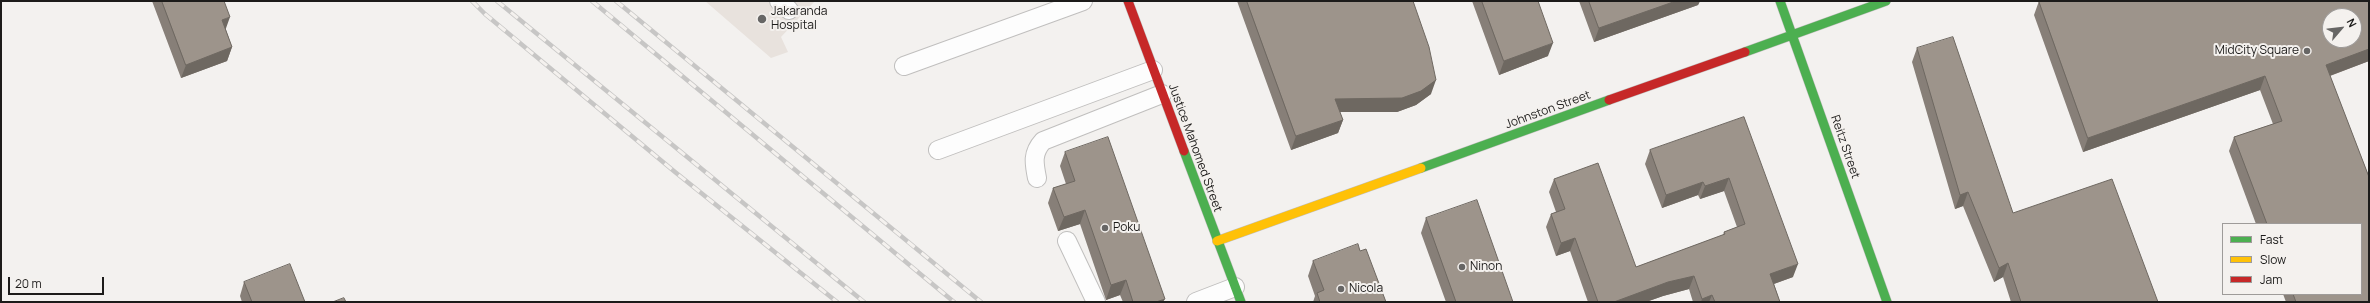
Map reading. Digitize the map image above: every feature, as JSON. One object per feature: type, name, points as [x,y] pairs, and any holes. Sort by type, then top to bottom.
[{"type":"street","name":"Justice Mahomed Street","points":[[1128,1],[1238,294]]},
{"type":"street","name":"Reitz Street","points":[[1780,1],[1886,302]]},
{"type":"street","name":"Johnston Street","points":[[1217,241],[1793,36],[1886,1]]},
{"type":"lane","points":[[904,66],[1083,1]]},
{"type":"lane","points":[[938,150],[1153,70]]},
{"type":"lane","points":[[1037,178],[1034,158],[1036,148],[1043,141],[1162,94]]},
{"type":"lane","points":[[1068,241],[1096,302]]},
{"type":"lane","points":[[1196,302],[1238,294]]},
{"type":"shaded area","name":"Jakaranda Hospital","points":[[705,1],[815,1],[781,37],[788,52],[771,58]]},
{"type":"building","points":[[162,1],[224,1],[230,17],[222,20],[232,47],[186,65]]},
{"type":"building","points":[[1247,1],[1413,1],[1429,47],[1436,80],[1421,91],[1402,98],[1335,99],[1343,120],[1296,136]]},
{"type":"building","points":[[1482,1],[1538,1],[1553,43],[1504,61]]},
{"type":"building","points":[[1589,1],[1676,1],[1599,28]]},
{"type":"building","points":[[2039,1],[2369,1],[2369,49],[2326,65],[2369,177],[2369,302],[2296,302],[2293,295],[2362,295],[2362,223],[2267,223],[2234,137],[2282,121],[2265,76],[2088,138]]},
{"type":"building","points":[[1953,37],[2013,213],[2112,179],[2158,302],[2021,302],[2008,263],[1999,268],[1968,192],[1960,195],[1917,48]]},
{"type":"building","points":[[1744,117],[1798,264],[1770,274],[1780,302],[1715,302],[1712,295],[1702,299],[1694,276],[1668,282],[1614,302],[1598,302],[1575,238],[1561,243],[1551,214],[1565,209],[1554,179],[1598,163],[1636,267],[1725,234],[1724,232],[1745,224],[1729,178],[1705,186],[1703,182],[1666,195],[1650,150]]},
{"type":"building","name":"Poku","points":[[1108,137],[1165,299],[1156,302],[1133,302],[1126,280],[1111,285],[1085,210],[1064,217],[1053,188],[1075,181],[1065,152]]},
{"type":"building","name":"Ninon","points":[[1477,200],[1513,302],[1456,302],[1426,218]]},
{"type":"building","name":"Nicola","points":[[1358,244],[1360,251],[1366,249],[1386,302],[1320,302],[1317,293],[1324,290],[1313,261]]},
{"type":"building","points":[[290,264],[305,302],[252,302],[244,282]]},
{"type":"building","points":[[344,298],[346,302],[333,302]]},
{"type":"railway","points":[[472,1],[485,14],[675,172],[837,302]]},
{"type":"railway","points":[[497,1],[864,302]]},
{"type":"railway","points":[[592,1],[954,302]]},
{"type":"railway","points":[[616,1],[981,302]]},
{"type":"traffic: fast","points":[[1780,1],[1887,302]]},
{"type":"traffic: fast","points":[[1745,52],[1886,1]]},
{"type":"traffic: fast","points":[[1421,168],[1609,100]]},
{"type":"traffic: fast","points":[[1184,151],[1241,302]]},
{"type":"traffic: slow","points":[[1217,241],[1421,168]]},
{"type":"traffic: jam","points":[[1128,1],[1184,151]]},
{"type":"traffic: jam","points":[[1609,100],[1745,52]]},
{"type":"place","name":"Jakaranda Hospital","points":[[762,19]]},
{"type":"place","name":"MidCity Square","points":[[2307,51]]},
{"type":"place","name":"Poku","points":[[1105,228]]},
{"type":"place","name":"Ninon","points":[[1462,267]]},
{"type":"place","name":"Nicola","points":[[1341,289]]}]
